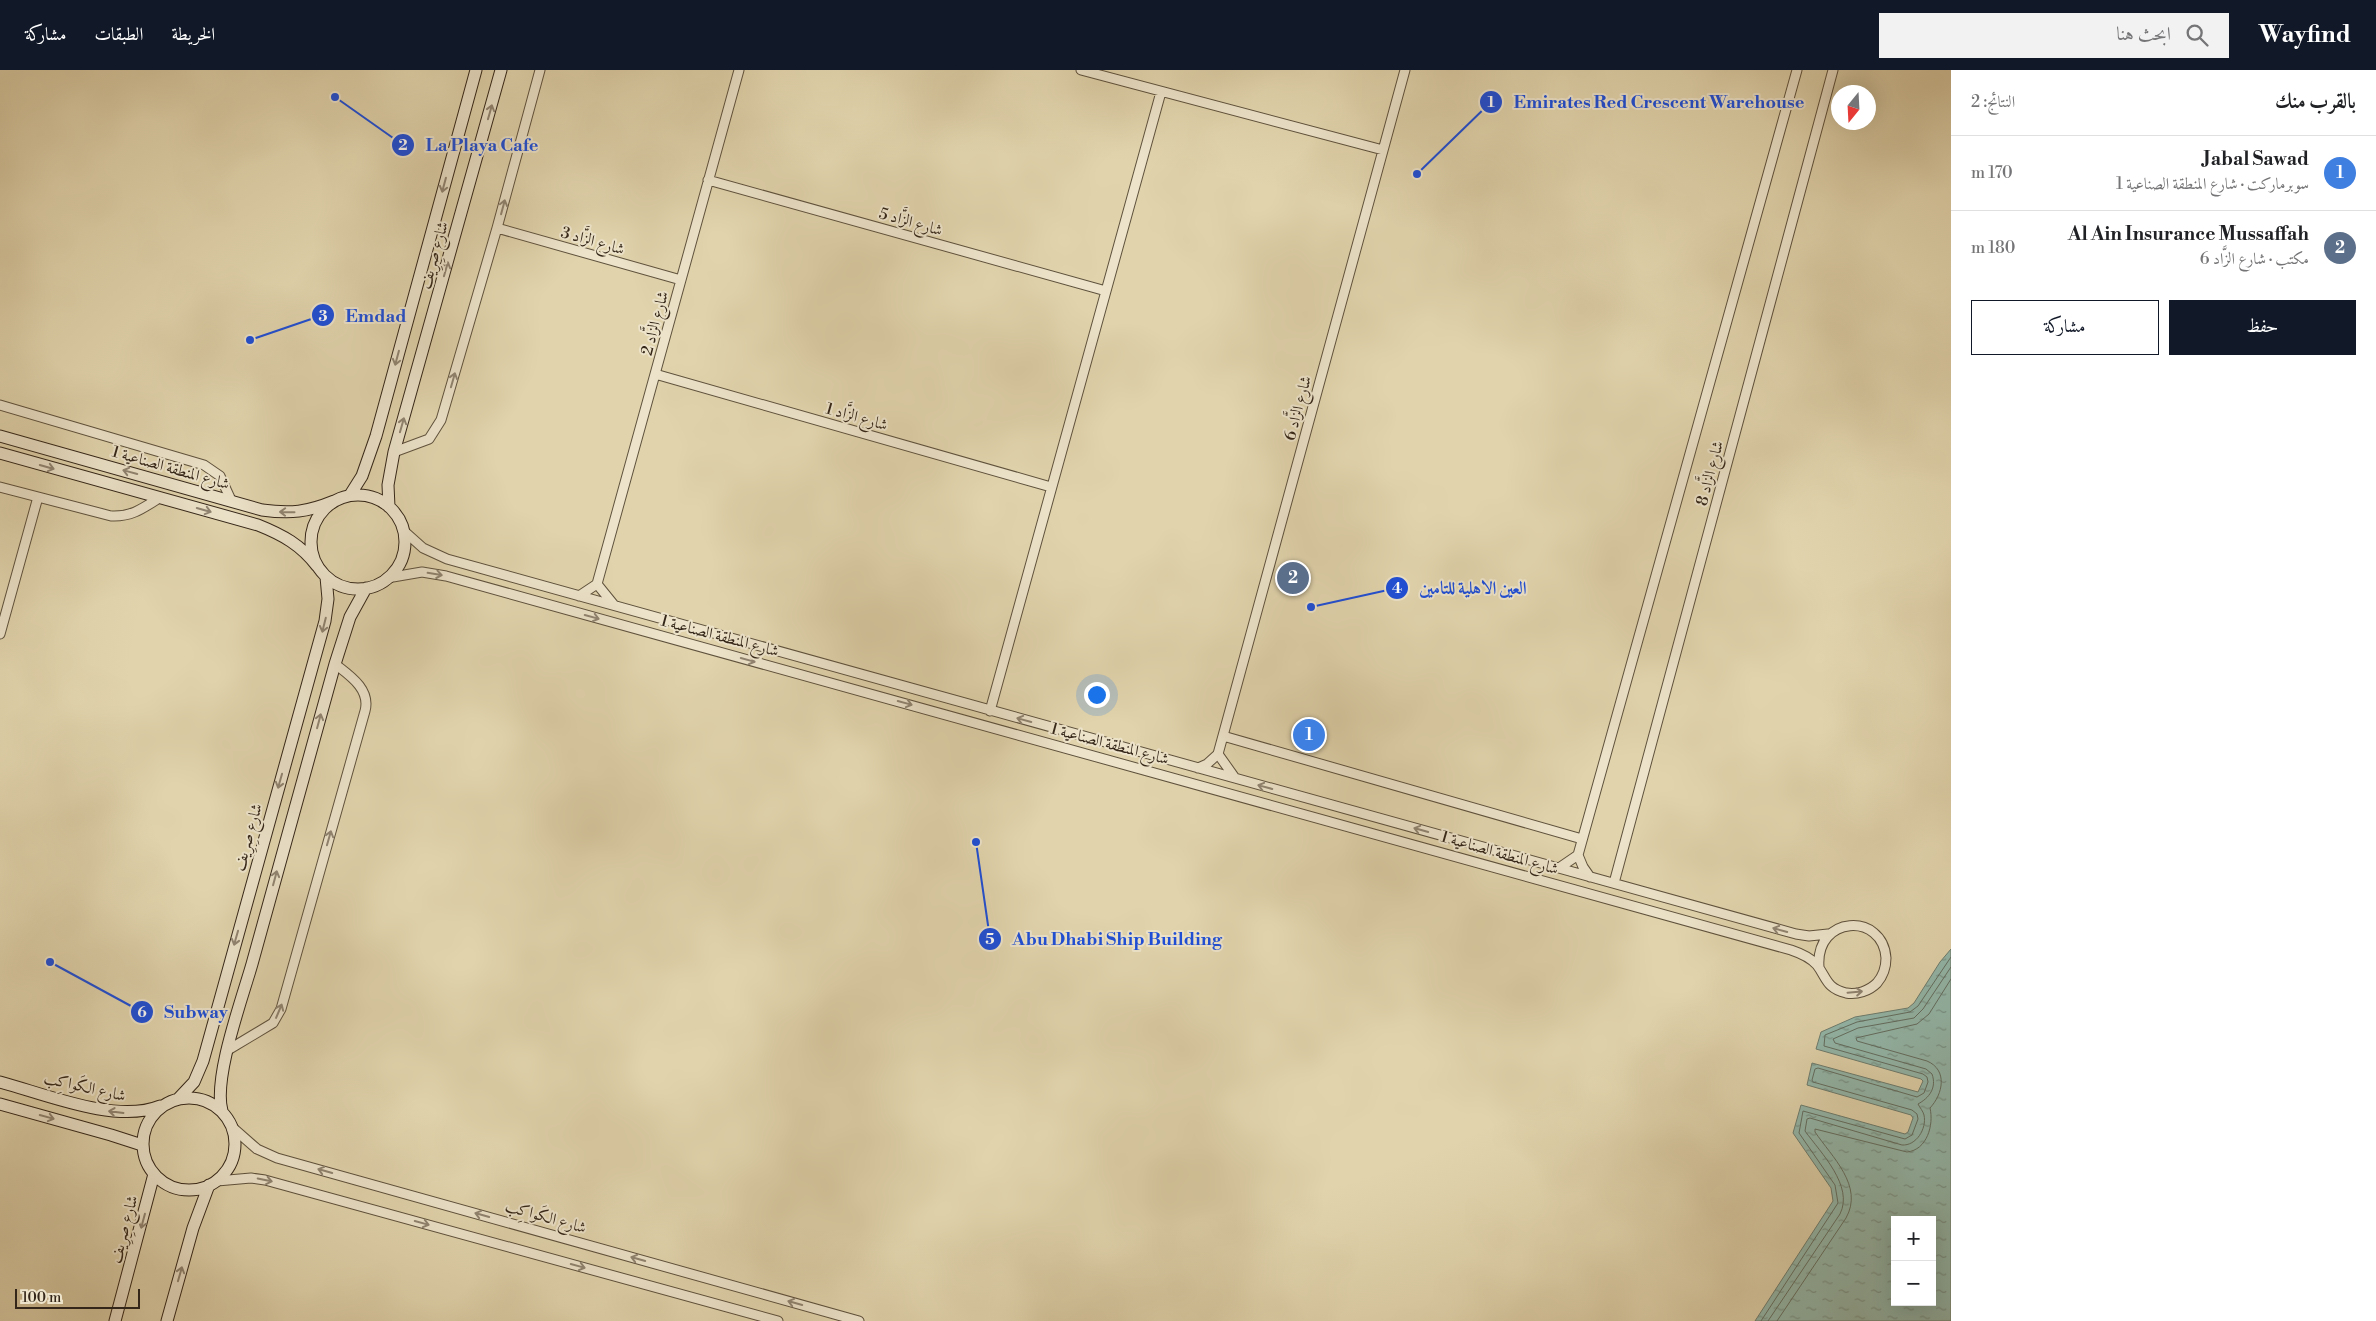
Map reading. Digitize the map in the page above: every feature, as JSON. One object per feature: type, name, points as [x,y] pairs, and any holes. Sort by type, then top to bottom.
[{"type":"main road","name":"شارع صِرِيف","points":[[350,495],[362,476],[376,436],[476,70]]},
{"type":"main road","name":"شارع صِرِيف","points":[[390,507],[388,485],[394,452],[501,70]]},
{"type":"main road","name":"شارع المنطقة الصناعية 1","points":[[0,436],[262,510],[286,513],[314,509],[334,501]]},
{"type":"main road","name":"شارع المنطقة الصناعية 1","points":[[0,454],[258,525],[280,534],[307,552],[318,566]]},
{"type":"main road","points":[[350,495],[371,497],[390,507],[401,522],[404,532],[405,544],[402,557],[396,569],[387,578],[366,588],[352,588],[338,584],[326,577],[318,566],[312,552],[313,530],[322,511],[334,501],[350,495]]},
{"type":"main road","name":"شارع صِرِيف","points":[[178,1098],[194,1082],[203,1061],[325,621],[328,599],[326,577]]},
{"type":"main road","points":[[167,1321],[193,1228],[213,1183],[230,1166],[233,1157],[235,1148],[233,1128],[222,1111],[219,1097],[220,1082],[334,664],[350,617],[366,588]]},
{"type":"main road","name":"شارع الكَواكِب","points":[[0,1082],[114,1112],[139,1112],[164,1105]]},
{"type":"main road","points":[[213,1183],[198,1189],[180,1189],[163,1182],[148,1165],[142,1145],[148,1122],[164,1105],[178,1098],[188,1097],[206,1101],[222,1111]]},
{"type":"main road","points":[[0,1104],[142,1145]]},
{"type":"main road","name":"شارع صِرِيف","points":[[115,1321],[154,1174]]},
{"type":"street","points":[[394,452],[430,439],[442,420],[540,70]]},
{"type":"street","name":"شارع الزَّاد 2","points":[[597,584],[739,70]]},
{"type":"street","points":[[1081,70],[1383,150]]},
{"type":"street","name":"شارع الزَّاد 6","points":[[1218,754],[1405,70]]},
{"type":"street","name":"شارع الزَّاد 8","points":[[1578,854],[1797,70]]},
{"type":"street","name":"شارع الزَّاد 8","points":[[1614,884],[1833,70]]},
{"type":"street","points":[[990,710],[1161,92]]},
{"type":"street","name":"شارع الزَّاد 5","points":[[708,180],[1106,291]]},
{"type":"street","name":"شارع الزَّاد 3","points":[[497,228],[681,280]]},
{"type":"street","name":"شارع الزَّاد 1","points":[[655,374],[1051,487]]},
{"type":"street","points":[[0,405],[211,467],[220,476],[231,500]]},
{"type":"street","points":[[0,487],[111,516],[137,513],[158,498]]},
{"type":"street","points":[[0,634],[38,497]]},
{"type":"street","name":"شارع المنطقة الصناعية 1","points":[[387,578],[422,572],[446,576],[1791,950],[1809,958],[1818,967],[1829,985],[1838,991],[1849,993],[1870,989],[1884,973],[1886,952],[1882,942],[1875,934],[1856,925],[1846,926],[1828,934],[1815,936],[1796,934],[438,556],[423,548],[404,532]]},
{"type":"street","points":[[579,596],[597,584],[615,606]]},
{"type":"street","points":[[228,1050],[273,1023],[281,1009],[366,706],[365,696],[356,680],[334,664]]},
{"type":"street","points":[[1223,736],[1582,839]]},
{"type":"street","points":[[1198,768],[1212,761],[1218,754],[1236,779]]},
{"type":"street","points":[[1559,868],[1578,854],[1590,877]]},
{"type":"street","points":[[1818,967],[1818,955],[1821,944],[1828,934]]},
{"type":"street","name":"شارع الكَواكِب","points":[[233,1128],[257,1149],[277,1158],[859,1321]]},
{"type":"street","points":[[213,1183],[251,1178],[265,1180],[778,1321]]},
{"type":"water","points":[[1951,949],[1951,1321],[1755,1321],[1833,1201],[1831,1188],[1793,1133],[1801,1105],[1905,1134],[1908,1132],[1913,1118],[1911,1115],[1807,1085],[1812,1063],[1918,1092],[1923,1081],[1816,1049],[1821,1032],[1855,1017],[1908,1008],[1914,1003],[1940,962]]},
{"type":"place","name":"La Playa Cafe","points":[[335,97]]},
{"type":"place","name":"Emirates Red Crescent Warehouse","points":[[1417,174]]},
{"type":"place","name":"Emdad","points":[[250,340]]},
{"type":"place","name":"Al Ain Insurance Mussaffah","points":[[1293,578]]},
{"type":"place","name":"العين الاهلية للتامين","points":[[1311,607]]},
{"type":"place","name":"Jabal Sawad","points":[[1309,735]]},
{"type":"place","name":"Abu Dhabi Ship Building","points":[[976,842]]},
{"type":"place","name":"Subway","points":[[50,962]]}]
